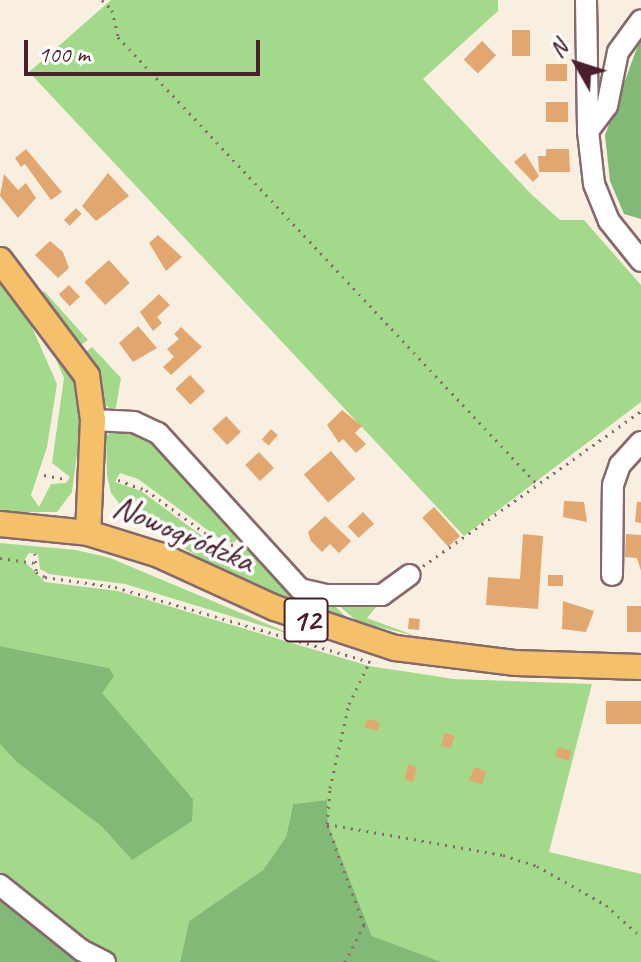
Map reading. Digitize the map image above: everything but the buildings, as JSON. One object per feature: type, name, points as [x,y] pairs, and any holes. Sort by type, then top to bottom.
[{"type":"main road","name":"Nowogródzka","points":[[0,260],[82,363],[93,420],[88,533],[159,555],[303,619],[395,648],[516,663],[641,667]]},
{"type":"main road","name":"12","points":[[0,524],[88,533]]},
{"type":"street","points":[[586,0],[588,131],[601,203],[641,261]]},
{"type":"street","points":[[588,131],[607,106],[618,52],[641,20]]},
{"type":"street","points":[[588,74],[612,73]]},
{"type":"street","name":"Nowogródzka","points":[[93,420],[134,422],[158,433],[295,584],[317,595],[382,595],[410,575]]},
{"type":"street","points":[[612,575],[613,485],[620,465],[641,442]]},
{"type":"street","points":[[0,885],[81,950],[105,962]]},
{"type":"path","points":[[102,0],[112,10],[118,37],[538,485]]},
{"type":"path","points":[[410,575],[641,411]]},
{"type":"path","points":[[44,475],[65,479]]},
{"type":"path","points":[[118,480],[146,490],[223,546],[232,547],[251,535]]},
{"type":"path","points":[[0,558],[34,563]]},
{"type":"path","points":[[345,962],[364,925],[327,824],[330,788],[349,704],[369,663]]},
{"type":"path","points":[[327,824],[476,849],[537,866],[606,905],[641,937]]},
{"type":"green space","points":[[111,0],[498,0],[498,11],[423,79],[531,194],[560,220],[584,220],[641,285],[641,402],[464,536],[29,72]]},
{"type":"green space","points":[[641,37],[641,219],[624,214],[610,181],[605,135]]},
{"type":"green space","points":[[0,277],[20,300],[57,384],[47,447],[31,495],[39,507],[51,484],[66,483],[70,477],[52,463],[64,378],[44,331],[56,342],[79,387],[81,422],[72,492],[57,512],[0,512]]},
{"type":"green space","points":[[44,291],[88,340],[81,345],[41,296]]},
{"type":"green space","points":[[92,347],[121,378],[115,412],[105,405],[86,352]]},
{"type":"green space","points":[[127,428],[153,441],[241,537],[232,543],[220,539],[138,479],[120,473],[115,482],[141,491],[220,549],[232,550],[246,543],[328,599],[353,624],[238,580],[129,516],[111,493],[107,476],[106,437],[111,431]]},
{"type":"green space","points":[[0,543],[76,550],[110,558],[296,636],[125,584],[49,574],[40,569],[38,554],[29,553],[24,561],[45,582],[118,591],[369,666],[454,679],[592,684],[549,852],[641,874],[641,962],[442,962],[372,936],[328,824],[327,800],[293,804],[286,837],[263,870],[189,921],[180,962],[99,962],[0,885],[0,744],[101,826],[132,860],[193,799],[101,693],[109,668],[0,646]]},
{"type":"green space","points":[[381,601],[367,618],[416,636],[358,622],[338,605]]},
{"type":"green space","points":[[0,646],[109,668],[114,676],[102,693],[193,799],[192,821],[132,860],[101,826],[17,762],[0,744]]},
{"type":"green space","points":[[327,800],[328,824],[372,936],[442,962],[180,962],[189,921],[263,870],[286,837],[293,804]]},
{"type":"green space","points":[[0,885],[99,962],[0,962]]}]
